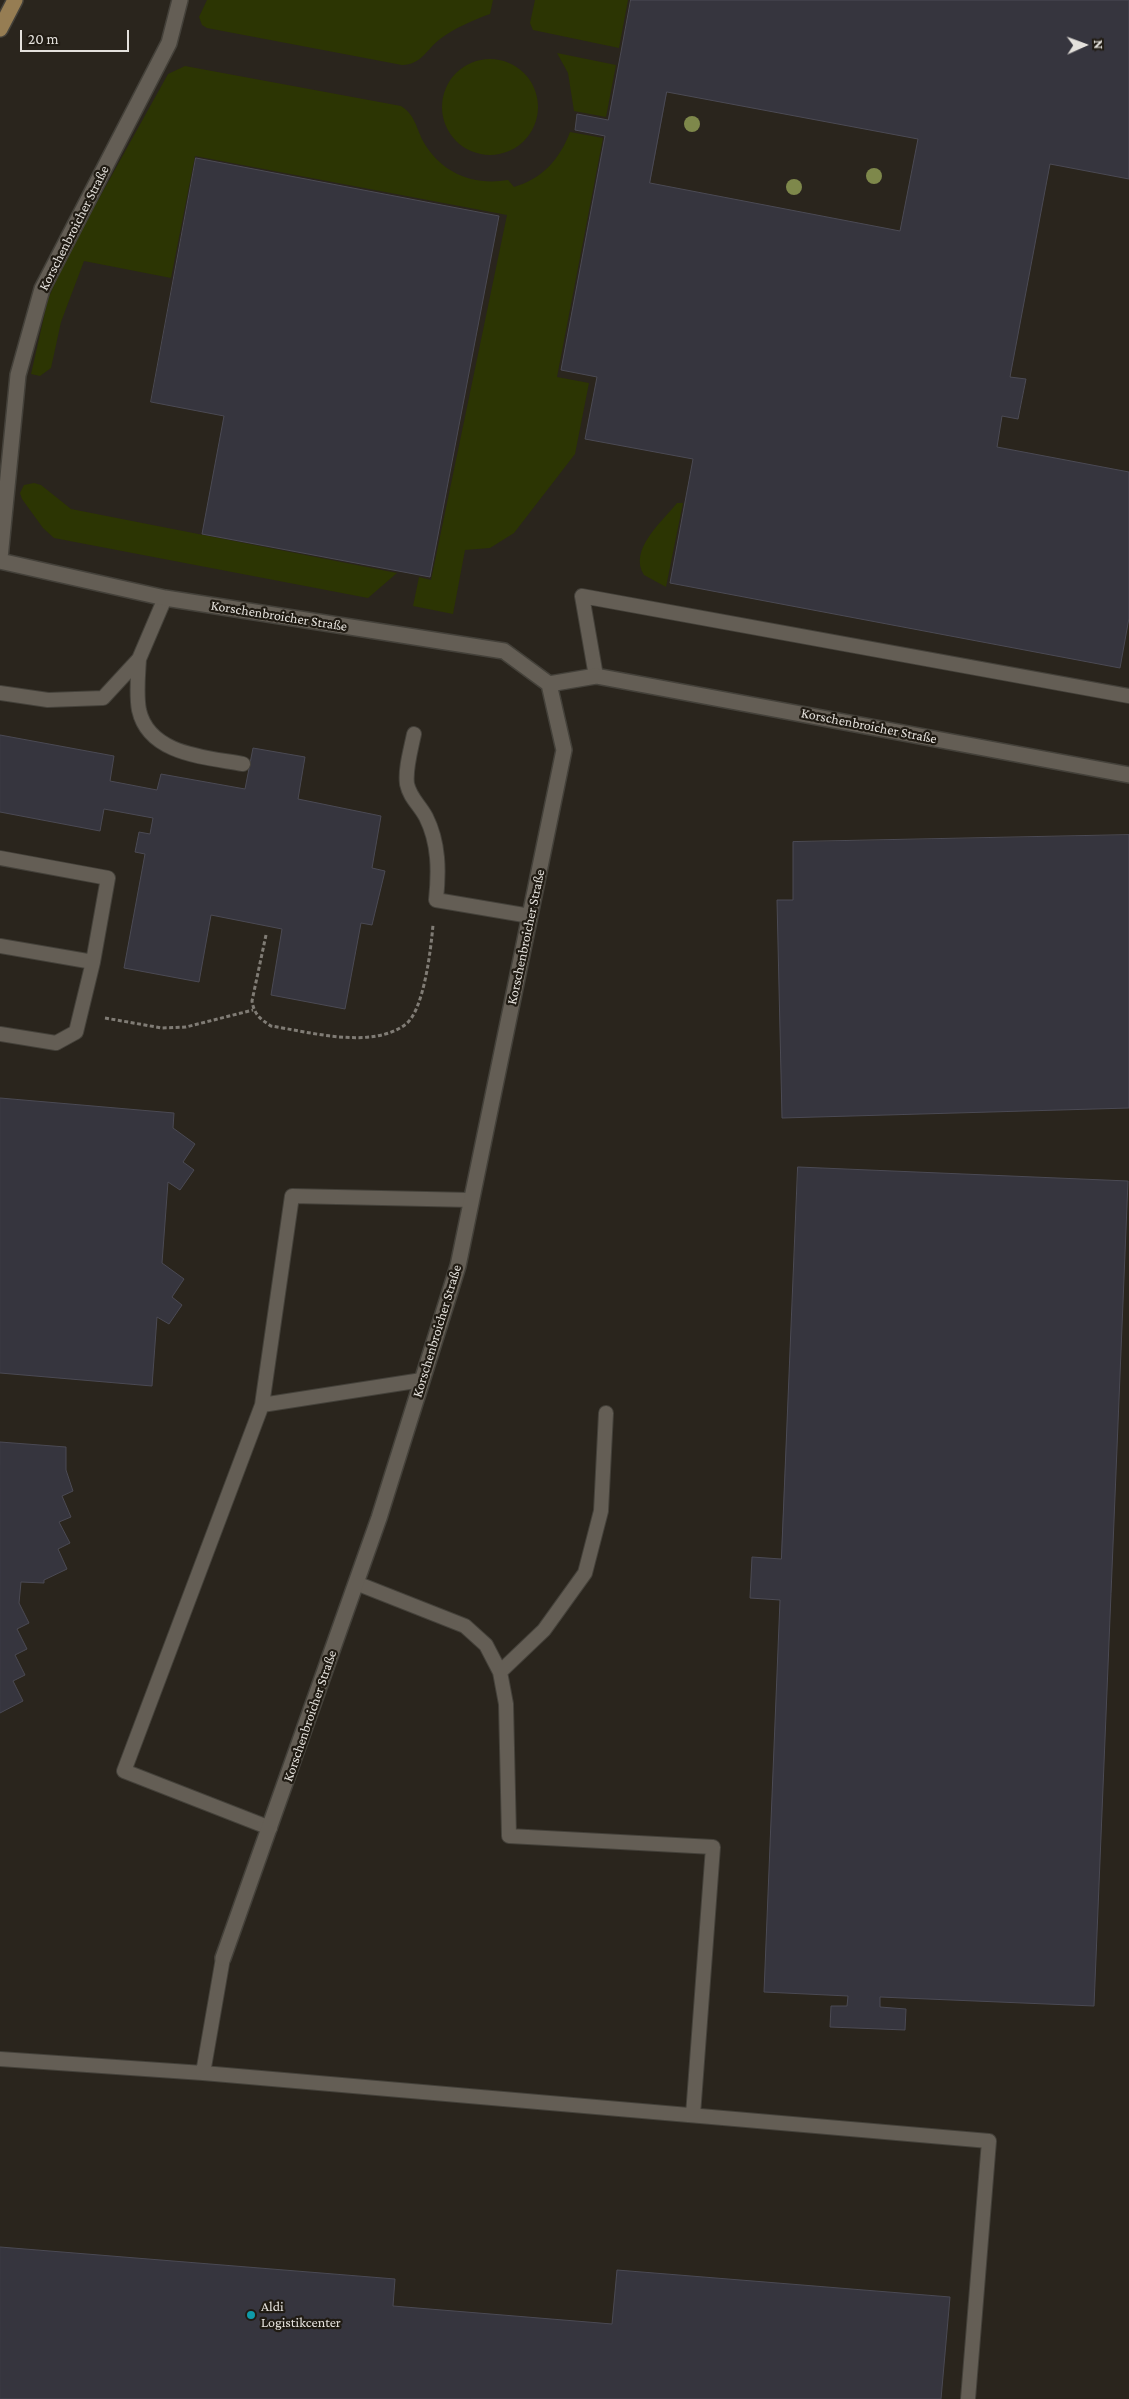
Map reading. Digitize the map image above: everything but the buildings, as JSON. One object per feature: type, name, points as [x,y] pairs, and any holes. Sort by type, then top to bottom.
[{"type":"main road","points":[[0,29],[15,0]]},
{"type":"street","name":"Korschenbroicher Straße","points":[[180,0],[169,43],[42,289],[18,375],[0,560],[165,598],[504,651],[549,684],[564,750],[458,1266],[380,1518],[223,1958]]},
{"type":"street","name":"Korschenbroicher Straße","points":[[549,684],[596,676],[1129,775]]},
{"type":"lane","points":[[596,676],[582,596],[1129,696]]},
{"type":"lane","points":[[0,693],[48,700],[103,698],[139,660],[165,598]]},
{"type":"lane","points":[[139,660],[139,711],[147,730],[158,741],[173,748],[243,764]]},
{"type":"lane","points":[[414,734],[407,781],[411,798],[424,814],[435,843],[439,873],[436,900],[530,916]]},
{"type":"lane","points":[[0,858],[108,878],[93,962],[76,1032],[56,1043],[0,1034]]},
{"type":"lane","points":[[0,946],[93,962]]},
{"type":"lane","points":[[270,1828],[124,1771],[262,1405],[292,1196],[471,1200]]},
{"type":"lane","points":[[262,1405],[422,1380]]},
{"type":"lane","points":[[500,1672],[544,1630],[585,1573],[602,1511],[606,1412]]},
{"type":"lane","points":[[356,1583],[465,1626],[486,1645],[500,1672],[506,1704],[509,1836],[713,1847],[693,2115]]},
{"type":"lane","points":[[203,2073],[223,1958]]},
{"type":"lane","points":[[0,2059],[203,2073],[989,2141],[968,2399]]},
{"type":"path","points":[[266,935],[252,1001],[253,1010],[260,1020],[271,1026],[366,1039],[387,1034],[407,1023],[422,996],[430,952],[436,900]]},
{"type":"path","points":[[81,1014],[162,1028],[186,1027],[253,1010]]},
{"type":"green space","points":[[207,0],[493,0],[490,14],[452,31],[440,39],[419,59],[402,65],[207,28],[202,25],[199,17]]},
{"type":"green space","points":[[535,0],[628,0],[619,48],[533,30],[530,23]]},
{"type":"green space","points":[[557,53],[616,65],[606,117],[574,111],[568,73]]},
{"type":"green space","points":[[490,59],[508,63],[524,73],[534,89],[538,107],[534,125],[524,141],[508,151],[490,155],[472,151],[456,141],[446,125],[442,107],[446,89],[456,73],[472,63]]},
{"type":"green space","points":[[185,66],[401,106],[412,117],[430,152],[449,169],[470,179],[482,181],[508,180],[514,187],[533,179],[549,167],[561,151],[570,132],[603,138],[557,377],[589,383],[575,454],[514,533],[490,548],[465,550],[453,614],[413,606],[419,577],[431,580],[507,215],[195,156],[171,278],[84,261],[61,322],[51,368],[40,376],[31,374],[48,299],[67,256],[168,74]]},
{"type":"green space","points":[[34,483],[41,485],[71,509],[397,573],[368,598],[54,538],[43,528],[22,499],[20,493],[24,485]]},
{"type":"green space","points":[[677,503],[683,503],[666,587],[644,575],[640,566],[640,556],[643,546],[649,537]]},
{"type":"place","name":"Aldi Logistikcenter","points":[[251,2315]]}]
